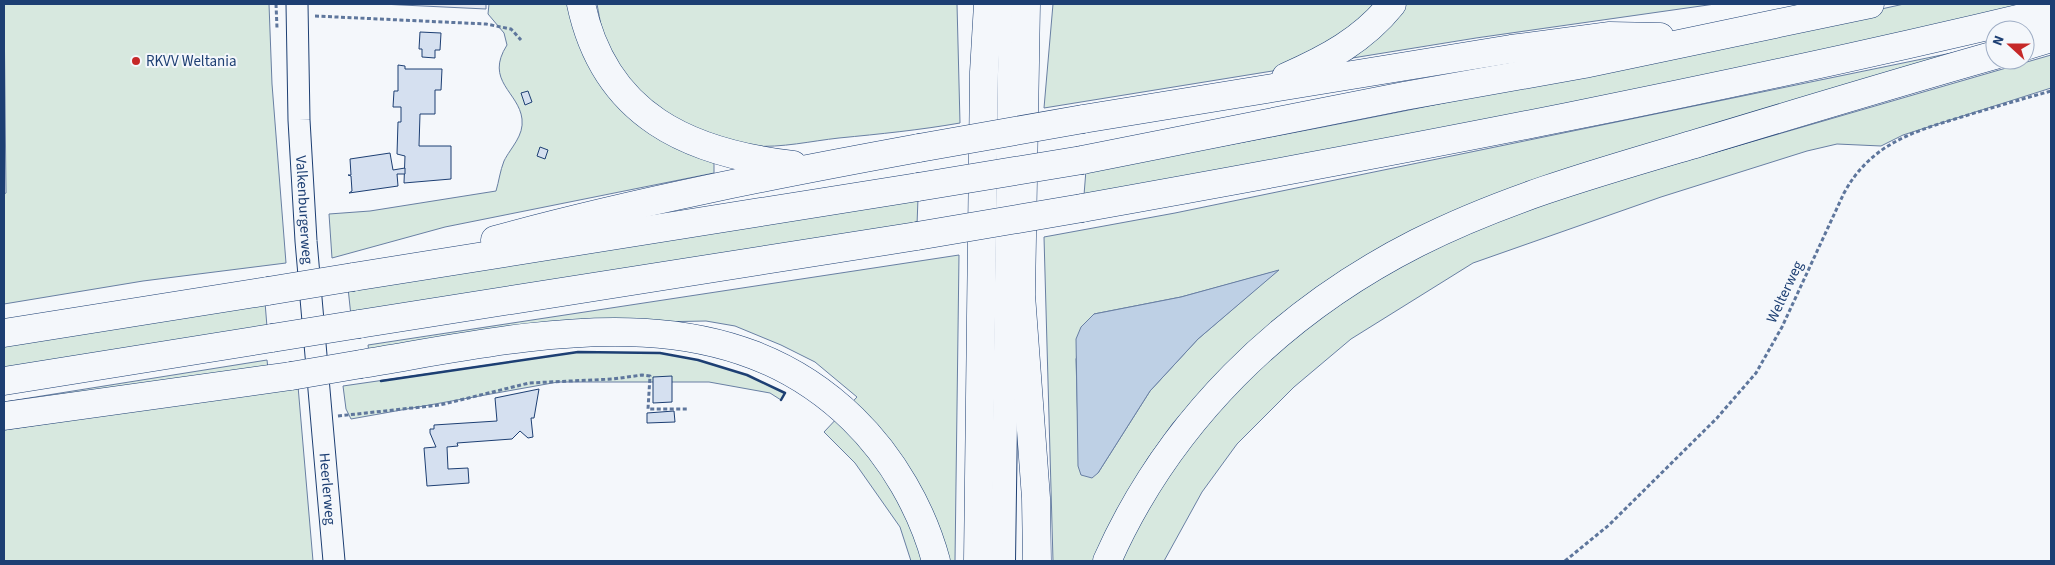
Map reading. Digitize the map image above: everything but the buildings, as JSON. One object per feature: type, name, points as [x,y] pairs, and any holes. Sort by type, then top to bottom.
[{"type":"highway","points":[[581,4],[593,43],[609,72],[632,102],[661,125],[705,147],[740,157],[815,167]]},
{"type":"highway","points":[[975,4],[984,72]]},
{"type":"highway","points":[[978,561],[984,72],[988,4]]},
{"type":"highway","points":[[1026,4],[1021,295],[1036,498],[1037,561]]},
{"type":"highway","points":[[1025,30],[1031,4]]},
{"type":"highway","points":[[1250,92],[1345,49],[1360,38],[1392,4]]},
{"type":"highway","points":[[4,333],[1082,160],[1716,37],[1870,4]]},
{"type":"highway","points":[[4,381],[917,236],[1082,208],[1276,173],[1598,110],[2051,12]]},
{"type":"highway","points":[[361,276],[566,220],[815,167],[1083,119],[1511,49],[1610,36],[1716,37]]},
{"type":"highway","points":[[2035,43],[2051,38]]},
{"type":"highway","points":[[1107,561],[1135,505],[1162,461],[1208,402],[1276,336],[1327,297],[1385,260],[1466,221],[1549,189],[1985,58]]},
{"type":"highway","points":[[4,416],[291,376],[515,340],[614,331],[656,332],[690,337],[744,351],[776,364],[814,386],[862,428],[887,458],[908,493],[918,513],[936,561]]},
{"type":"main road","points":[[1003,561],[1011,4]]},
{"type":"street","name":"Valkenburgerweg","points":[[297,9],[299,120],[306,232],[322,416]]},
{"type":"street","name":"Heerlerweg","points":[[322,416],[334,561]]},
{"type":"path","points":[[297,9],[486,24],[511,29],[521,40]]},
{"type":"path","name":"Welterweg","points":[[1566,561],[1609,524],[1717,418],[1756,373],[1782,327],[1846,188],[1854,174],[1869,159],[1891,142],[1921,128],[2051,91]]},
{"type":"path","points":[[322,416],[440,405],[529,383],[613,379],[642,375],[650,376],[648,409],[687,409]]},
{"type":"shaded area","points":[[4,4],[269,4],[272,84],[286,263],[143,281],[4,304],[4,194],[6,193]]},
{"type":"shaded area","points":[[381,4],[486,4],[486,9]]},
{"type":"shaded area","points":[[489,4],[571,4],[578,33],[714,162],[714,173],[445,227],[332,258],[329,214],[370,211],[496,191],[501,168],[521,131],[522,119],[520,110],[501,77],[499,68],[501,57],[507,45],[504,33],[488,14]]},
{"type":"shaded area","points":[[597,4],[957,4],[960,123],[775,146],[753,146],[712,137],[671,117],[636,88],[622,72],[608,49]]},
{"type":"shaded area","points":[[1053,4],[1715,4],[1476,38],[1044,108]]},
{"type":"shaded area","points":[[1904,4],[2041,4],[1617,98],[1084,195],[1086,170],[1394,113],[1598,71]]},
{"type":"shaded area","points":[[1985,46],[1484,206],[1211,382],[1173,423],[1148,458],[1129,490],[1094,561],[1053,561],[1044,237],[1175,213]],"holes":[[[1277,271],[1198,339],[1150,391],[1098,473],[1078,429],[1076,359],[1094,314],[1181,297]]]},
{"type":"shaded area","points":[[2051,55],[2051,88],[1903,135],[1881,146],[1837,144],[1807,151],[1661,197],[1473,263],[1351,339],[1294,387],[1237,444],[1202,492],[1164,561],[1119,561],[1154,493],[1220,403],[1325,311],[1426,252],[1502,218],[1599,186],[1999,70],[2035,70],[2035,60]]},
{"type":"shaded area","points":[[918,198],[917,225],[351,316],[348,288]]},
{"type":"shaded area","points":[[959,255],[955,561],[911,561],[900,527],[855,463],[824,432],[857,397],[815,362],[781,345],[735,326],[706,321],[600,323],[369,353],[368,345]]},
{"type":"shaded area","points":[[265,302],[267,327],[4,373],[4,345]]},
{"type":"shaded area","points":[[578,352],[660,353],[698,360],[747,375],[785,393],[781,400],[770,393],[709,382],[558,382],[351,419],[346,409],[343,386]]},
{"type":"shaded area","points":[[267,360],[268,369],[4,409],[4,402]]},
{"type":"shaded area","points":[[298,386],[313,561],[4,561],[4,430]]},
{"type":"water","points":[[1279,270],[1198,339],[1150,391],[1098,473],[1092,478],[1081,475],[1078,466],[1076,339],[1081,327],[1094,314],[1181,297]]},
{"type":"wall","points":[[381,381],[578,352],[660,353],[698,360],[747,375],[785,393],[781,400]]},
{"type":"place","name":"RKVV Weltania","points":[[136,61]]}]
